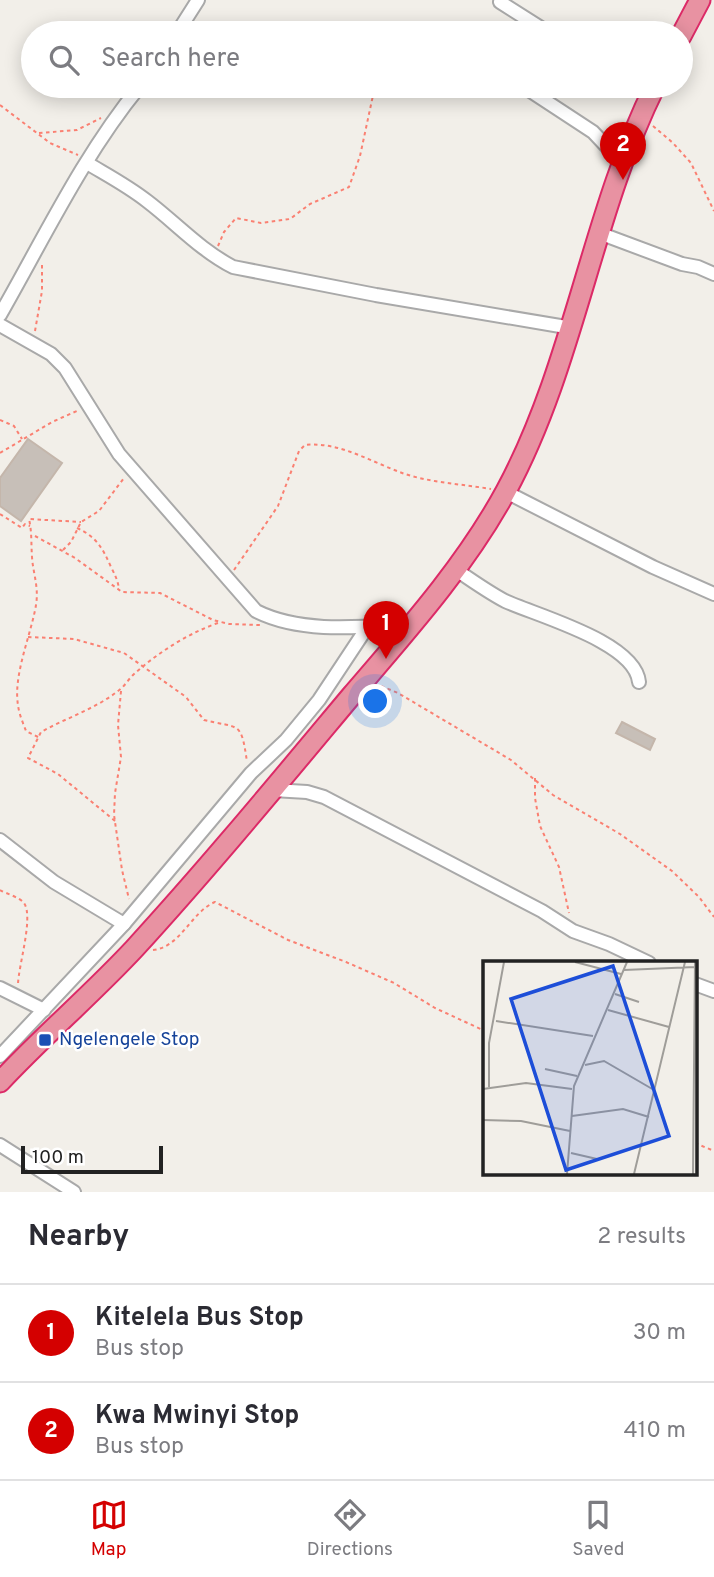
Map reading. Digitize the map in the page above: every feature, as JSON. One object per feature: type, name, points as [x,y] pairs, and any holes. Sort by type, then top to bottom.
[{"type":"highway","points":[[689,21],[700,0]]},
{"type":"highway","points":[[0,1082],[131,952],[273,790],[455,569],[506,492],[526,453],[572,328],[599,233],[642,117],[645,98]]},
{"type":"street","points":[[185,21],[198,0]]},
{"type":"street","points":[[500,2],[530,21]]},
{"type":"street","points":[[0,315],[88,161],[130,98]]},
{"type":"street","points":[[542,98],[593,132],[623,164]]},
{"type":"street","points":[[88,161],[134,191],[214,257],[233,267],[572,328]]},
{"type":"street","points":[[599,233],[714,274]]},
{"type":"street","points":[[0,325],[51,354],[65,368],[131,468],[256,611],[270,618],[321,626],[411,624]]},
{"type":"street","points":[[506,492],[653,567],[714,594]]},
{"type":"street","points":[[455,569],[503,600],[583,633],[616,651],[634,668],[639,682]]},
{"type":"street","points":[[0,1056],[124,924],[249,776],[286,740],[319,700],[368,626]]},
{"type":"street","points":[[273,790],[307,792],[324,797],[542,911],[573,931],[645,961]]},
{"type":"street","points":[[0,840],[54,882],[124,924]]},
{"type":"street","points":[[696,985],[714,991]]},
{"type":"street","points":[[0,989],[44,1010]]},
{"type":"street","points":[[0,1145],[74,1192]]},
{"type":"path","points":[[214,257],[224,233],[236,218],[261,223],[281,222],[296,216],[310,204],[349,187],[360,156],[372,98]]},
{"type":"path","points":[[0,105],[50,143],[88,161]]},
{"type":"path","points":[[38,133],[77,130],[122,107]]},
{"type":"path","points":[[642,117],[666,136],[691,163],[714,211]]},
{"type":"path","points":[[37,346],[35,333],[43,278],[40,244]]},
{"type":"path","points":[[0,453],[60,418],[90,405]]},
{"type":"path","points":[[0,420],[14,426],[22,440]]},
{"type":"path","points":[[228,580],[258,531],[278,506],[299,451],[305,445],[332,447],[406,474],[444,484],[506,492]]},
{"type":"path","points":[[62,551],[71,542],[81,522],[99,511],[131,468]]},
{"type":"path","points":[[0,513],[22,528],[25,524],[31,527]]},
{"type":"path","points":[[39,737],[26,731],[17,700],[17,685],[38,589],[29,519],[81,522]]},
{"type":"path","points":[[78,528],[90,534],[100,545],[117,578],[119,590]]},
{"type":"path","points":[[33,535],[93,570],[125,593],[151,591],[166,594],[199,614],[221,622],[261,625]]},
{"type":"path","points":[[115,821],[58,774],[28,758],[41,732],[104,701],[158,655],[191,635],[221,622]]},
{"type":"path","points":[[28,637],[74,639],[124,653],[186,697],[204,720],[237,728],[245,744],[249,776]]},
{"type":"path","points":[[362,683],[398,693],[511,760],[553,794],[620,834],[672,871],[699,897],[714,917]]},
{"type":"path","points":[[120,690],[118,725],[121,757],[114,802],[115,821],[122,870],[134,912]]},
{"type":"path","points":[[535,778],[534,798],[540,826],[559,867],[573,931]]},
{"type":"path","points":[[0,890],[22,901],[26,907],[26,928],[18,981],[19,999]]},
{"type":"path","points":[[131,952],[158,950],[169,945],[207,906],[215,902],[288,940],[394,983],[435,1008],[483,1030]]},
{"type":"path","points":[[696,1143],[714,1151]]},
{"type":"building","points":[[28,439],[62,463],[21,521],[0,506],[0,478]]},
{"type":"building","points":[[622,722],[655,739],[650,750],[616,733]]},
{"type":"place","name":"Kwa Mwinyi Stop","points":[[623,180]]},
{"type":"place","name":"Kitelela Bus Stop","points":[[386,659]]},
{"type":"place","name":"Ngelengele Stop","points":[[45,1040]]}]
